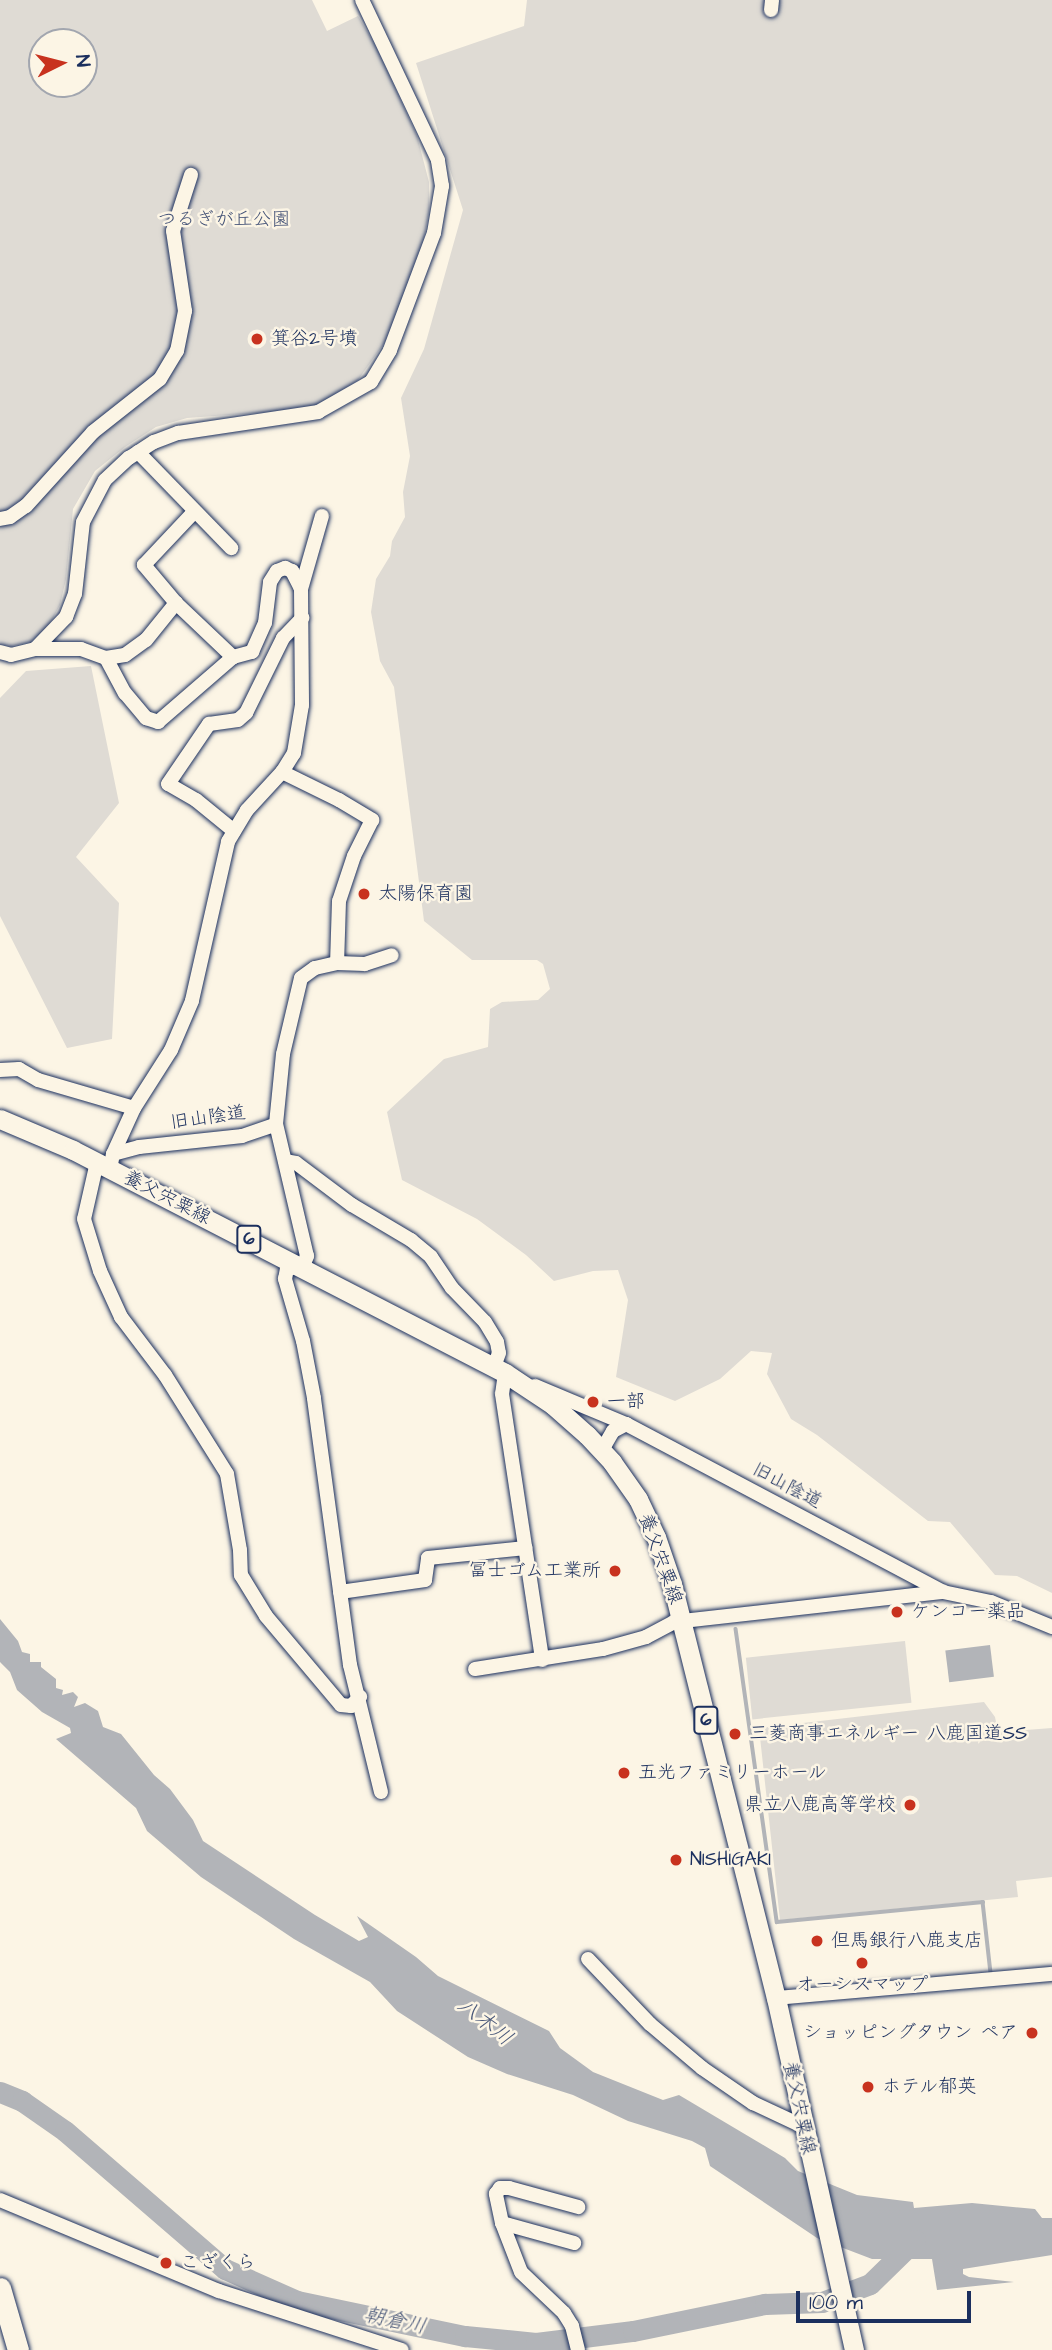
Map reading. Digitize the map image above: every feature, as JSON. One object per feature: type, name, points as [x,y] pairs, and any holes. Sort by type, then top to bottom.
[{"type":"highway","points":[[0,2288],[18,2350]]},
{"type":"main road","name":"養父宍粟線","points":[[0,1119],[107,1162],[499,1370],[553,1405],[601,1450],[638,1499],[656,1537],[681,1621],[776,1998],[802,2126],[854,2346]]},
{"type":"street","points":[[35,649],[66,617],[75,594],[83,522],[91,500],[105,480],[138,452],[154,442],[205,426],[302,417],[318,412],[371,382],[390,350],[435,233],[442,186],[438,160],[423,125],[362,0]]},
{"type":"street","points":[[0,519],[10,517],[26,506],[93,432],[160,379],[177,351],[185,311],[173,231],[191,175]]},
{"type":"street","points":[[138,452],[231,548]]},
{"type":"street","points":[[194,512],[144,565],[176,603],[233,657]]},
{"type":"street","points":[[322,516],[301,589],[302,705],[294,753],[282,772],[247,810],[228,842],[216,882],[192,1001],[171,1050],[134,1108],[107,1162],[84,1219],[100,1271],[121,1317],[165,1374],[227,1474],[240,1550],[241,1575],[266,1616],[341,1705],[351,1706],[360,1697]]},
{"type":"street","points":[[106,658],[139,710],[146,718],[158,722],[233,657],[252,652],[262,635],[270,582],[277,571],[285,568],[292,571],[301,589]]},
{"type":"street","points":[[0,652],[11,655],[35,649],[81,649],[106,658],[125,655],[146,640],[176,603]]},
{"type":"street","points":[[234,831],[196,800],[168,784],[209,724],[238,720],[246,713],[283,638],[302,618]]},
{"type":"street","points":[[282,772],[340,800],[372,820],[354,856],[339,901],[337,963]]},
{"type":"street","points":[[381,1792],[360,1697],[350,1665],[314,1398],[303,1341],[285,1279],[287,1269],[303,1266],[307,1256],[276,1124],[283,1054],[301,978],[315,968],[337,963],[365,964],[391,955]]},
{"type":"street","points":[[0,1070],[19,1069],[38,1080],[134,1108]]},
{"type":"street","name":"旧山陰道","points":[[107,1162],[139,1147],[242,1136],[276,1124]]},
{"type":"street","points":[[285,1161],[296,1163],[352,1205],[411,1240],[430,1257],[452,1288],[485,1322],[497,1342],[502,1394],[542,1660]]},
{"type":"street","name":"旧山陰道","points":[[499,1370],[626,1424],[943,1592],[991,1602],[1052,1627]]},
{"type":"street","points":[[601,1450],[613,1431],[626,1424]]},
{"type":"street","points":[[340,1592],[425,1580],[428,1558],[525,1548]]},
{"type":"street","points":[[475,1669],[542,1660],[646,1637],[674,1622],[943,1592]]},
{"type":"street","points":[[588,1959],[650,2024],[702,2068],[753,2103],[802,2126]]},
{"type":"street","points":[[776,1998],[1052,1974]]},
{"type":"street","points":[[577,2346],[572,2326],[555,2302],[521,2272],[502,2223],[496,2194],[500,2188],[532,2192],[578,2207]]},
{"type":"street","points":[[0,2200],[219,2291],[402,2350]]},
{"type":"street","points":[[502,2223],[574,2243]]},
{"type":"green space","name":"つるぎが丘公園","points":[[0,0],[312,0],[327,31],[358,16],[377,48],[417,136],[429,182],[429,211],[423,243],[385,342],[358,380],[318,405],[285,411],[187,418],[156,427],[95,471],[73,509],[66,579],[60,605],[47,629],[30,642],[0,645]]},
{"type":"green space","points":[[527,0],[1052,0],[1052,1593],[1017,1576],[995,1575],[950,1522],[928,1521],[817,1435],[791,1419],[767,1374],[772,1353],[751,1351],[720,1379],[675,1401],[616,1377],[628,1300],[618,1270],[593,1271],[554,1281],[526,1255],[477,1219],[402,1180],[387,1112],[444,1059],[488,1047],[490,1009],[502,1002],[538,1000],[550,989],[543,964],[537,960],[472,960],[424,921],[394,687],[380,661],[371,612],[376,579],[390,556],[392,541],[405,517],[403,492],[410,456],[401,398],[424,349],[463,210],[416,63],[524,26]]},
{"type":"green space","points":[[91,666],[119,803],[76,857],[119,903],[112,1039],[67,1048],[0,916],[0,698],[26,671]]},
{"type":"green space","points":[[905,1641],[911,1703],[752,1719],[746,1658]]},
{"type":"green space","name":"県立八鹿高等学校","points":[[984,1702],[995,1717],[998,1732],[1052,1728],[1052,1877],[1016,1881],[1018,1897],[780,1920],[759,1728]]},
{"type":"water","name":"八木川","points":[[0,1619],[18,1641],[22,1652],[30,1654],[30,1662],[41,1662],[41,1667],[56,1679],[56,1688],[63,1690],[62,1695],[73,1692],[78,1697],[74,1707],[85,1703],[98,1711],[103,1727],[121,1734],[154,1775],[170,1789],[193,1820],[203,1841],[315,1915],[359,1941],[368,1937],[357,1916],[416,1957],[438,1976],[549,2031],[560,2048],[593,2072],[663,2100],[679,2095],[785,2158],[798,2171],[857,2195],[913,2202],[914,2208],[972,2203],[1035,2209],[1042,2218],[1052,2218],[1052,2255],[963,2269],[963,2274],[969,2277],[1014,2282],[937,2290],[932,2259],[872,2259],[817,2238],[710,2166],[705,2148],[692,2141],[628,2121],[573,2095],[507,2074],[468,2057],[397,2011],[370,1982],[294,1939],[201,1877],[147,1831],[136,1808],[56,1739],[71,1733],[70,1728],[42,1712],[17,1690],[10,1672],[0,1662]]},
{"type":"water","points":[[990,1645],[994,1677],[949,1682],[945,1650]]},
{"type":"waterway","points":[[736,1629],[777,1922],[983,1902],[991,1973]]},
{"type":"waterway","name":"朝倉川","points":[[0,2092],[22,2101],[65,2131],[225,2269],[297,2301],[465,2336],[536,2343],[633,2331],[765,2304],[822,2302],[870,2284],[915,2240]]},
{"type":"place","name":"箕谷2号墳","points":[[257,339]]},
{"type":"place","name":"太陽保育園","points":[[364,894]]},
{"type":"place","name":"一部","points":[[593,1402]]},
{"type":"place","name":"冨士ゴム工業所","points":[[615,1571]]},
{"type":"place","name":"ケンコー薬品","points":[[897,1612]]},
{"type":"place","name":"三菱商事エネルギー 八鹿国道SS","points":[[735,1734]]},
{"type":"place","name":"五光ファミリーホール","points":[[624,1773]]},
{"type":"place","name":"県立八鹿高等学校","points":[[910,1805]]},
{"type":"place","name":"NISHIGAKI","points":[[676,1860]]},
{"type":"place","name":"但馬銀行八鹿支店","points":[[817,1941]]},
{"type":"place","name":"オーシスマップ","points":[[862,1963]]},
{"type":"place","name":"ショッピングタウン ペア","points":[[1032,2033]]},
{"type":"place","name":"ホテル郁英","points":[[868,2087]]},
{"type":"place","name":"こざくら","points":[[166,2263]]}]
